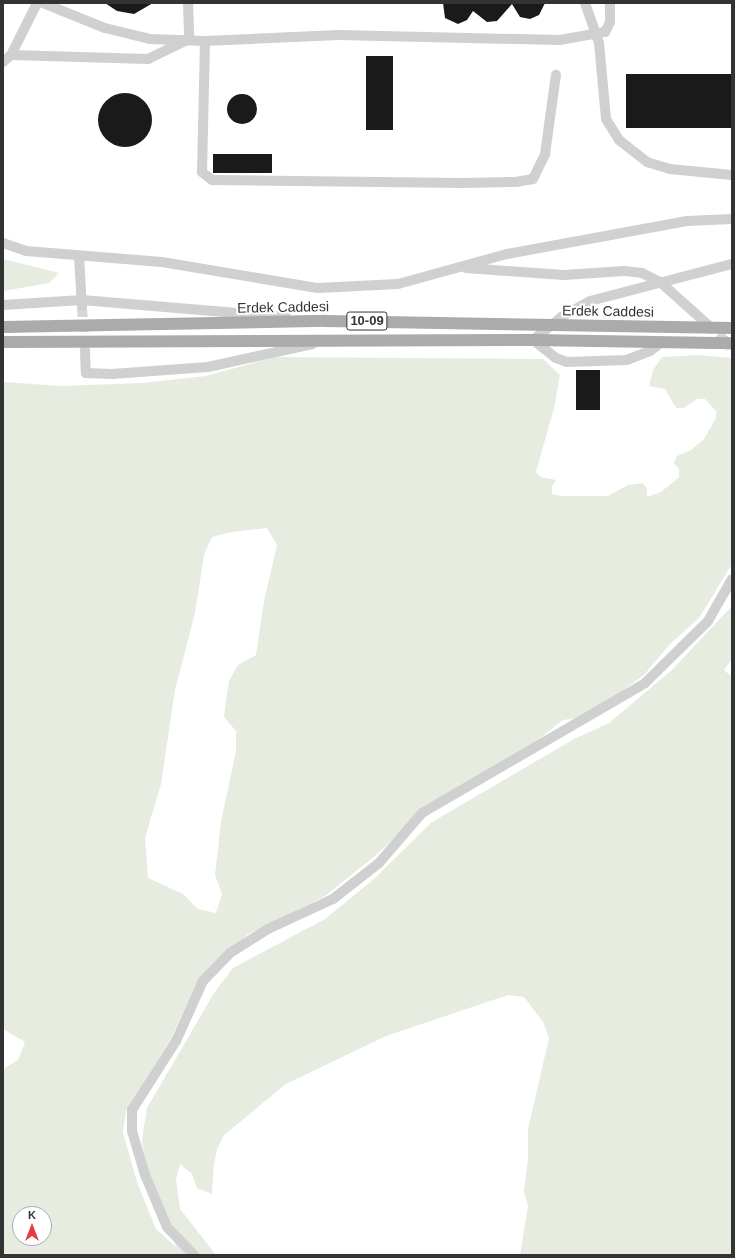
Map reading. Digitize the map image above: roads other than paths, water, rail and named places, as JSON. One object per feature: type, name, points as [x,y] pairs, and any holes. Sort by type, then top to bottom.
[{"type":"main road","name":"Erdek Caddesi","points":[[3,327],[326,321],[732,328]]},
{"type":"main road","name":"10-09","points":[[3,342],[533,340],[732,343]]},
{"type":"lane","points":[[37,3],[7,59],[148,59],[189,39]]},
{"type":"lane","points":[[43,3],[112,30],[150,39],[189,39],[205,41],[339,35],[560,40],[595,35],[605,32],[610,22],[610,3]]},
{"type":"lane","points":[[188,3],[189,39]]},
{"type":"lane","points":[[586,3],[595,35],[599,43],[606,119],[619,140],[647,162],[670,169],[732,175]]},
{"type":"lane","points":[[205,41],[202,172],[212,180],[462,183],[516,182],[533,179],[545,154],[556,75]]},
{"type":"lane","points":[[3,242],[26,251],[162,262],[318,288],[398,284],[507,254],[687,221],[732,219]]},
{"type":"lane","points":[[79,256],[82,303]]},
{"type":"lane","points":[[662,342],[650,351],[627,360],[567,362],[556,358],[533,340],[552,325],[590,301],[732,264]]},
{"type":"lane","points":[[460,268],[564,275],[624,271],[642,273],[660,282],[706,323]]},
{"type":"lane","points":[[3,305],[82,303],[326,321]]},
{"type":"lane","points":[[85,350],[86,373],[139,373],[208,367],[330,340]]},
{"type":"lane","points":[[194,1255],[167,1227],[145,1175],[132,1131],[132,1110],[176,1040],[203,981],[230,952],[268,929],[333,899],[379,863],[422,813],[645,683],[708,621],[732,579]]},
{"type":"tunnel","points":[[82,307],[85,348]]},
{"type":"tunnel","points":[[707,324],[731,346]]}]
